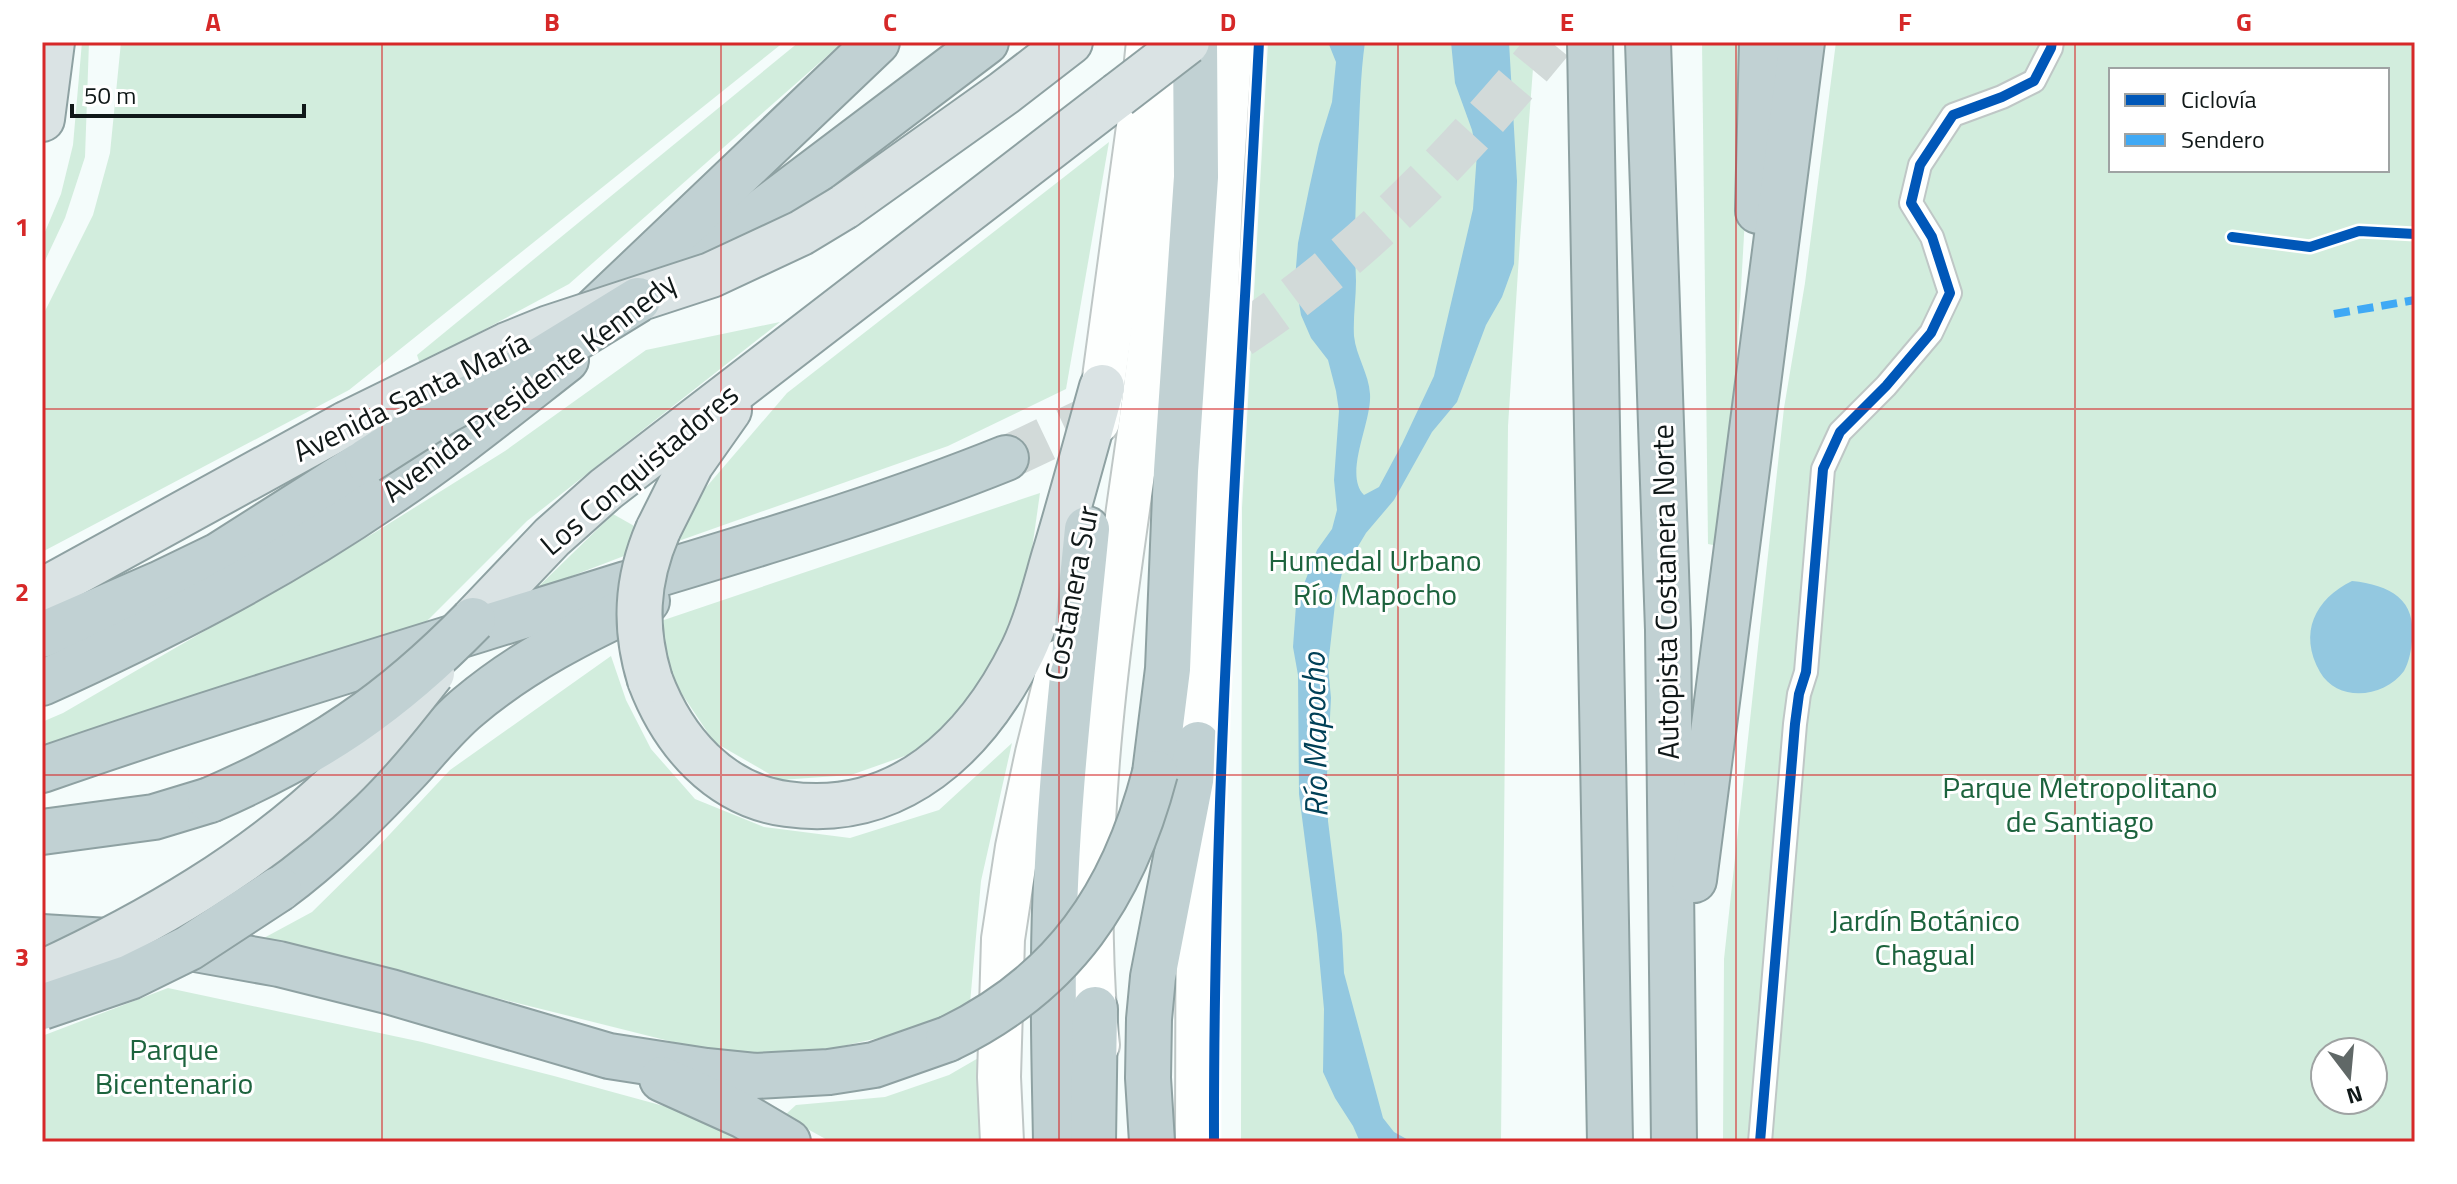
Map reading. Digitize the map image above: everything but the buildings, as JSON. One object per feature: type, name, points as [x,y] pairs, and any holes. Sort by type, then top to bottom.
[{"type":"highway","points":[[456,445],[877,42]]},
{"type":"highway","name":"Avenida Presidente Kennedy","points":[[42,683],[189,613],[303,549],[386,496],[986,42]]},
{"type":"highway","points":[[42,937],[173,945],[279,964],[391,992],[609,1056],[755,1076],[790,1076],[874,1065],[948,1039],[993,1016],[1016,999],[1040,979],[1082,933],[1113,887],[1147,805],[1155,773],[1168,669],[1176,471],[1196,177],[1195,42]]},
{"type":"highway","points":[[1196,177],[1219,42]]},
{"type":"highway","points":[[1590,42],[1610,1142]]},
{"type":"highway","name":"Autopista Costanera Norte","points":[[1648,42],[1668,630],[1674,1142]]},
{"type":"highway","points":[[1757,389],[1758,135],[1762,42]]},
{"type":"highway","points":[[1673,1033],[1802,42]]},
{"type":"highway","points":[[42,635],[219,555],[447,410],[532,365],[638,300]]},
{"type":"highway","points":[[42,770],[316,680],[841,519],[1006,458]]},
{"type":"highway","points":[[42,1007],[116,982],[189,948],[279,889],[347,832],[465,709],[510,675],[567,641],[660,594],[841,519]]},
{"type":"highway","points":[[1056,1142],[1054,959],[1057,869],[1087,529]]},
{"type":"highway","points":[[42,832],[154,817],[210,800],[302,756],[393,695],[435,659],[473,620]]},
{"type":"highway","points":[[1152,1142],[1148,1078],[1153,977],[1198,744]]},
{"type":"highway","points":[[1093,1142],[1095,1009]]},
{"type":"highway","points":[[609,1056],[744,1116],[788,1142]]},
{"type":"main road","points":[[42,119],[52,42]]},
{"type":"main road","name":"Avenida Santa María","points":[[42,591],[346,424],[507,345],[549,328],[711,275],[756,256],[844,207],[1070,42]]},
{"type":"main road","name":"Costanera Sur","points":[[1002,1142],[999,1077],[1003,939],[1017,847],[1087,529],[1102,387],[1148,42]]},
{"type":"main road","name":"Costanera Sur","points":[[1108,1142],[1095,1009],[1092,875],[1096,781],[1185,42]]},
{"type":"main road","name":"Los Conquistadores","points":[[42,973],[170,909],[304,812],[341,779],[379,738],[473,620],[552,537],[623,475],[1185,42]]},
{"type":"main road","points":[[1197,1142],[1198,744],[1219,240],[1231,42]]},
{"type":"main road","points":[[773,360],[712,431],[679,486],[658,530],[644,567],[638,604],[640,643],[662,710],[685,746],[724,781],[759,798],[797,806],[837,806],[883,795],[926,773],[949,754],[996,698],[1025,647],[1037,615],[1102,387]]},
{"type":"street","points":[[1760,1142],[1795,724],[1806,672],[1823,469],[1840,432],[1886,386],[1931,333],[1950,293],[1932,237],[1911,203],[1920,165],[1953,115],[2034,81],[2052,42]]},
{"type":"green space","points":[[82,42],[89,42],[85,157],[65,218],[42,267],[42,239],[61,194],[73,145]]},
{"type":"green space","points":[[121,42],[784,42],[349,390],[42,552],[42,317],[93,215],[110,153]]},
{"type":"green space","points":[[799,42],[843,42],[569,284],[420,364],[417,355]]},
{"type":"green space","name":"Humedal Urbano Río Mapocho","points":[[1268,42],[1535,42],[1508,426],[1501,1142],[1241,1142],[1242,508]]},
{"type":"green space","points":[[1702,42],[1755,42],[1734,411],[1718,546],[1708,544]]},
{"type":"green space","name":"Parque Metropolitano de Santiago","points":[[1836,42],[2415,42],[2415,1142],[1723,1142],[1724,959],[1784,408],[1805,283]]},
{"type":"green space","points":[[1109,142],[1066,389],[948,446],[670,544],[673,526],[787,393]]},
{"type":"green space","points":[[780,322],[527,521],[415,633],[42,758],[42,722],[63,713],[374,533],[505,451],[646,350]]},
{"type":"green space","points":[[1040,493],[1023,612],[984,692],[919,751],[851,775],[780,780],[714,742],[668,673],[655,623]]},
{"type":"green space","points":[[613,514],[636,527],[624,556],[535,590]]},
{"type":"green space","points":[[611,656],[626,700],[651,749],[695,799],[764,827],[850,838],[939,810],[1012,743],[981,881],[970,1003],[933,1026],[829,1049],[721,1054],[262,939],[312,912],[450,770]]},
{"type":"green space","name":"Parque Bicentenario","points":[[168,988],[422,1042],[554,1076],[682,1111],[756,1142],[42,1142],[42,1036]]},
{"type":"green space","points":[[987,1053],[993,1142],[831,1142],[784,1116],[796,1105],[885,1097],[949,1075]]},
{"type":"water","name":"Río Mapocho","points":[[1328,42],[1365,42],[1355,230],[1354,329],[1370,394],[1356,474],[1358,486],[1364,495],[1379,487],[1434,376],[1473,209],[1477,153],[1455,83],[1451,42],[1509,42],[1517,181],[1514,264],[1502,297],[1486,325],[1457,402],[1432,432],[1394,500],[1366,533],[1342,573],[1328,666],[1331,698],[1328,821],[1344,973],[1383,1118],[1394,1132],[1412,1142],[1360,1142],[1323,1072],[1324,1009],[1299,794],[1298,675],[1293,647],[1296,605],[1317,550],[1332,529],[1337,510],[1334,480],[1339,411],[1336,391],[1328,360],[1311,338],[1301,315],[1295,279],[1298,243],[1309,189],[1332,102],[1336,62]]},
{"type":"water","points":[[2352,581],[2378,586],[2398,597],[2410,614],[2412,627],[2410,653],[2404,671],[2385,687],[2361,693],[2338,689],[2328,682],[2320,672],[2311,644],[2311,631],[2320,607],[2339,588]]},
{"type":"tunnel","points":[[1184,370],[1288,302],[1383,223],[1470,136],[1551,42]]},
{"type":"tunnel","points":[[1006,458],[1120,404]]},
{"type":"marked path","points":[[2334,314],[2415,300]]},
{"type":"cycle path","points":[[1214,1142],[1223,729],[1259,42]]},
{"type":"cycle path","points":[[1760,1142],[1795,724],[1806,672],[1823,469],[1840,432],[1886,386],[1931,333],[1950,293],[1932,237],[1911,203],[1920,165],[1953,115],[2034,81],[2052,42]]},
{"type":"cycle path","points":[[2232,237],[2310,247],[2359,231],[2415,234]]},
{"type":"park label","name":"Jardín Botánico Chagual","points":[[1925,937]]}]
